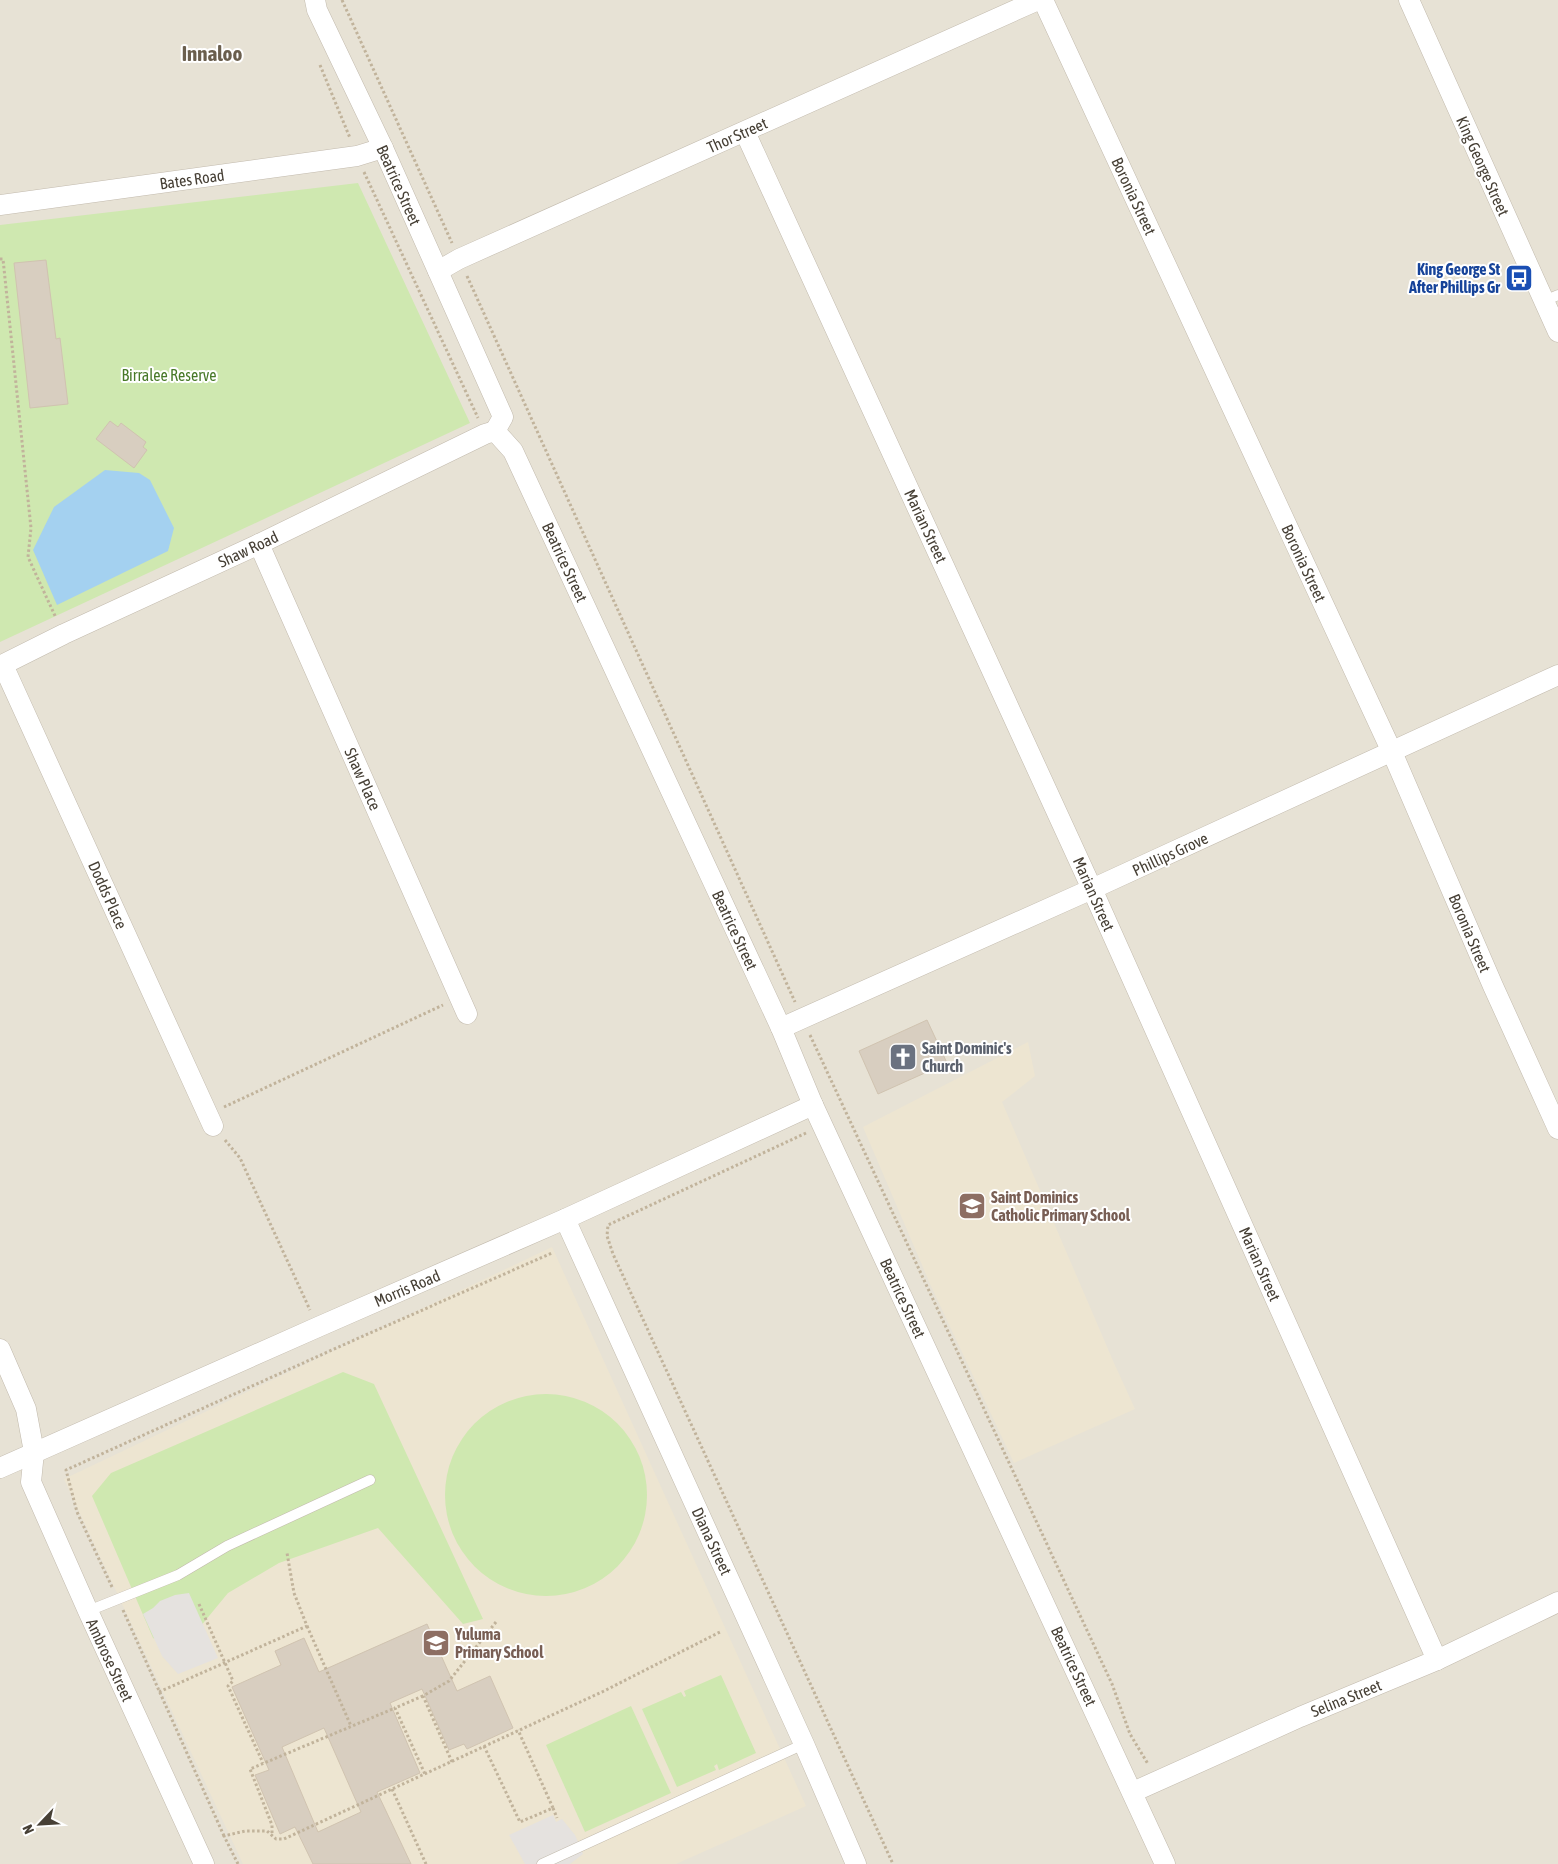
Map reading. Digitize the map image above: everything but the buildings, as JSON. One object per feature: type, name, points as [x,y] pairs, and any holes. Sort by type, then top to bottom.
[{"type":"street","name":"Beatrice Street","points":[[315,0],[317,10],[383,148],[503,417],[490,432],[514,451],[781,1028],[813,1105],[1165,1864]]},
{"type":"street","name":"Thor Street","points":[[438,271],[459,259],[1038,0]]},
{"type":"street","name":"Boronia Street","points":[[1043,0],[1392,752],[1492,986],[1558,1129]]},
{"type":"street","name":"King George Street","points":[[1409,0],[1551,298],[1558,332]]},
{"type":"street","name":"Marian Street","points":[[745,132],[1092,889],[1437,1660]]},
{"type":"street","name":"Bates Road","points":[[0,204],[357,156],[383,148]]},
{"type":"street","name":"Shaw Road","points":[[1,665],[259,544],[490,432]]},
{"type":"street","name":"Shaw Place","points":[[259,544],[463,1006]]},
{"type":"street","name":"Dodds Place","points":[[1,665],[211,1120]]},
{"type":"street","name":"Phillips Grove","points":[[781,1028],[1092,889],[1558,675]]},
{"type":"street","name":"Morris Road","points":[[0,1468],[565,1219],[813,1105]]},
{"type":"street","name":"Diana Street","points":[[565,1219],[804,1744],[856,1864]]},
{"type":"street","name":"Ambrose Street","points":[[0,1349],[26,1409],[34,1452],[31,1482],[88,1612],[204,1864]]},
{"type":"street","name":"Selina Street","points":[[1133,1792],[1300,1716],[1437,1660],[1558,1602]]},
{"type":"lane","points":[[88,1612],[178,1574],[227,1546],[370,1480]]},
{"type":"lane","points":[[542,1864],[804,1744]]},
{"type":"path","points":[[342,0],[459,259]]},
{"type":"path","points":[[319,63],[357,156],[490,432]]},
{"type":"path","points":[[0,259],[3,259],[31,528],[28,556],[64,634]]},
{"type":"path","points":[[318,1327],[240,1158],[211,1120],[463,1006]]},
{"type":"path","points":[[812,1130],[608,1226],[607,1236],[613,1254],[893,1864]]},
{"type":"path","points":[[112,1588],[77,1512],[66,1470],[342,1345],[552,1253]]},
{"type":"path","points":[[287,1553],[294,1593],[351,1726]]},
{"type":"path","points":[[199,1604],[233,1681],[228,1686],[263,1763]]},
{"type":"path","points":[[123,1610],[238,1864]]},
{"type":"path","points":[[496,1622],[449,1680],[423,1696],[250,1769],[272,1825],[272,1833],[276,1839],[284,1839],[452,1762],[604,1691],[722,1631]]},
{"type":"path","points":[[159,1692],[307,1626]]},
{"type":"path","points":[[423,1696],[452,1762]]},
{"type":"path","points":[[395,1708],[425,1774]]},
{"type":"path","points":[[518,1730],[557,1818]]},
{"type":"path","points":[[484,1746],[520,1822],[554,1808]]},
{"type":"path","points":[[392,1789],[426,1864]]},
{"type":"path","points":[[224,1836],[245,1831],[268,1831],[272,1833]]},
{"type":"shaded area","points":[[0,0],[1558,0],[1558,1864],[0,1864]]},
{"type":"shaded area","name":"Saint Dominics Catholic Primary School","points":[[1028,1042],[1035,1076],[1002,1102],[1135,1409],[1014,1463],[931,1286],[863,1127]]},
{"type":"shaded area","name":"Yuluma Primary School","points":[[552,1247],[806,1806],[676,1864],[243,1864],[64,1479]]},
{"type":"shaded area","points":[[189,1593],[218,1658],[178,1674],[162,1656],[143,1614],[160,1601],[175,1595]]},
{"type":"shaded area","points":[[553,1815],[556,1822],[562,1819],[575,1835],[583,1854],[570,1864],[525,1864],[509,1835]]},
{"type":"green space","name":"Birralee Reserve","points":[[358,183],[470,423],[0,642],[0,225]]},
{"type":"green space","points":[[343,1372],[374,1384],[483,1619],[463,1624],[378,1528],[279,1563],[228,1593],[181,1650],[153,1638],[92,1496],[111,1473]]},
{"type":"green space","points":[[536,1394],[556,1394],[575,1398],[594,1406],[610,1417],[624,1431],[635,1447],[643,1466],[647,1495],[643,1524],[635,1543],[624,1559],[610,1573],[594,1584],[575,1592],[556,1596],[536,1596],[517,1592],[498,1584],[482,1573],[468,1559],[457,1543],[449,1524],[445,1505],[445,1485],[449,1466],[457,1447],[468,1431],[482,1417],[498,1406],[517,1398]]},
{"type":"green space","points":[[721,1675],[756,1753],[719,1770],[717,1764],[714,1766],[716,1770],[677,1787],[642,1709],[681,1692],[684,1697],[686,1696],[684,1691]]},
{"type":"green space","points":[[631,1706],[671,1793],[585,1832],[546,1745]]},
{"type":"water","points":[[105,470],[139,473],[150,480],[174,528],[168,551],[57,605],[33,550],[54,507]]},
{"type":"place","name":"King George St After Phillips Gr","points":[[1519,278]]},
{"type":"place","name":"Saint Dominic's Church","points":[[903,1057]]},
{"type":"place","name":"Saint Dominics Catholic Primary School","points":[[972,1206]]},
{"type":"place","name":"Yuluma Primary School","points":[[436,1643]]},
{"type":"district","name":"Innaloo","points":[[212,53]]}]
